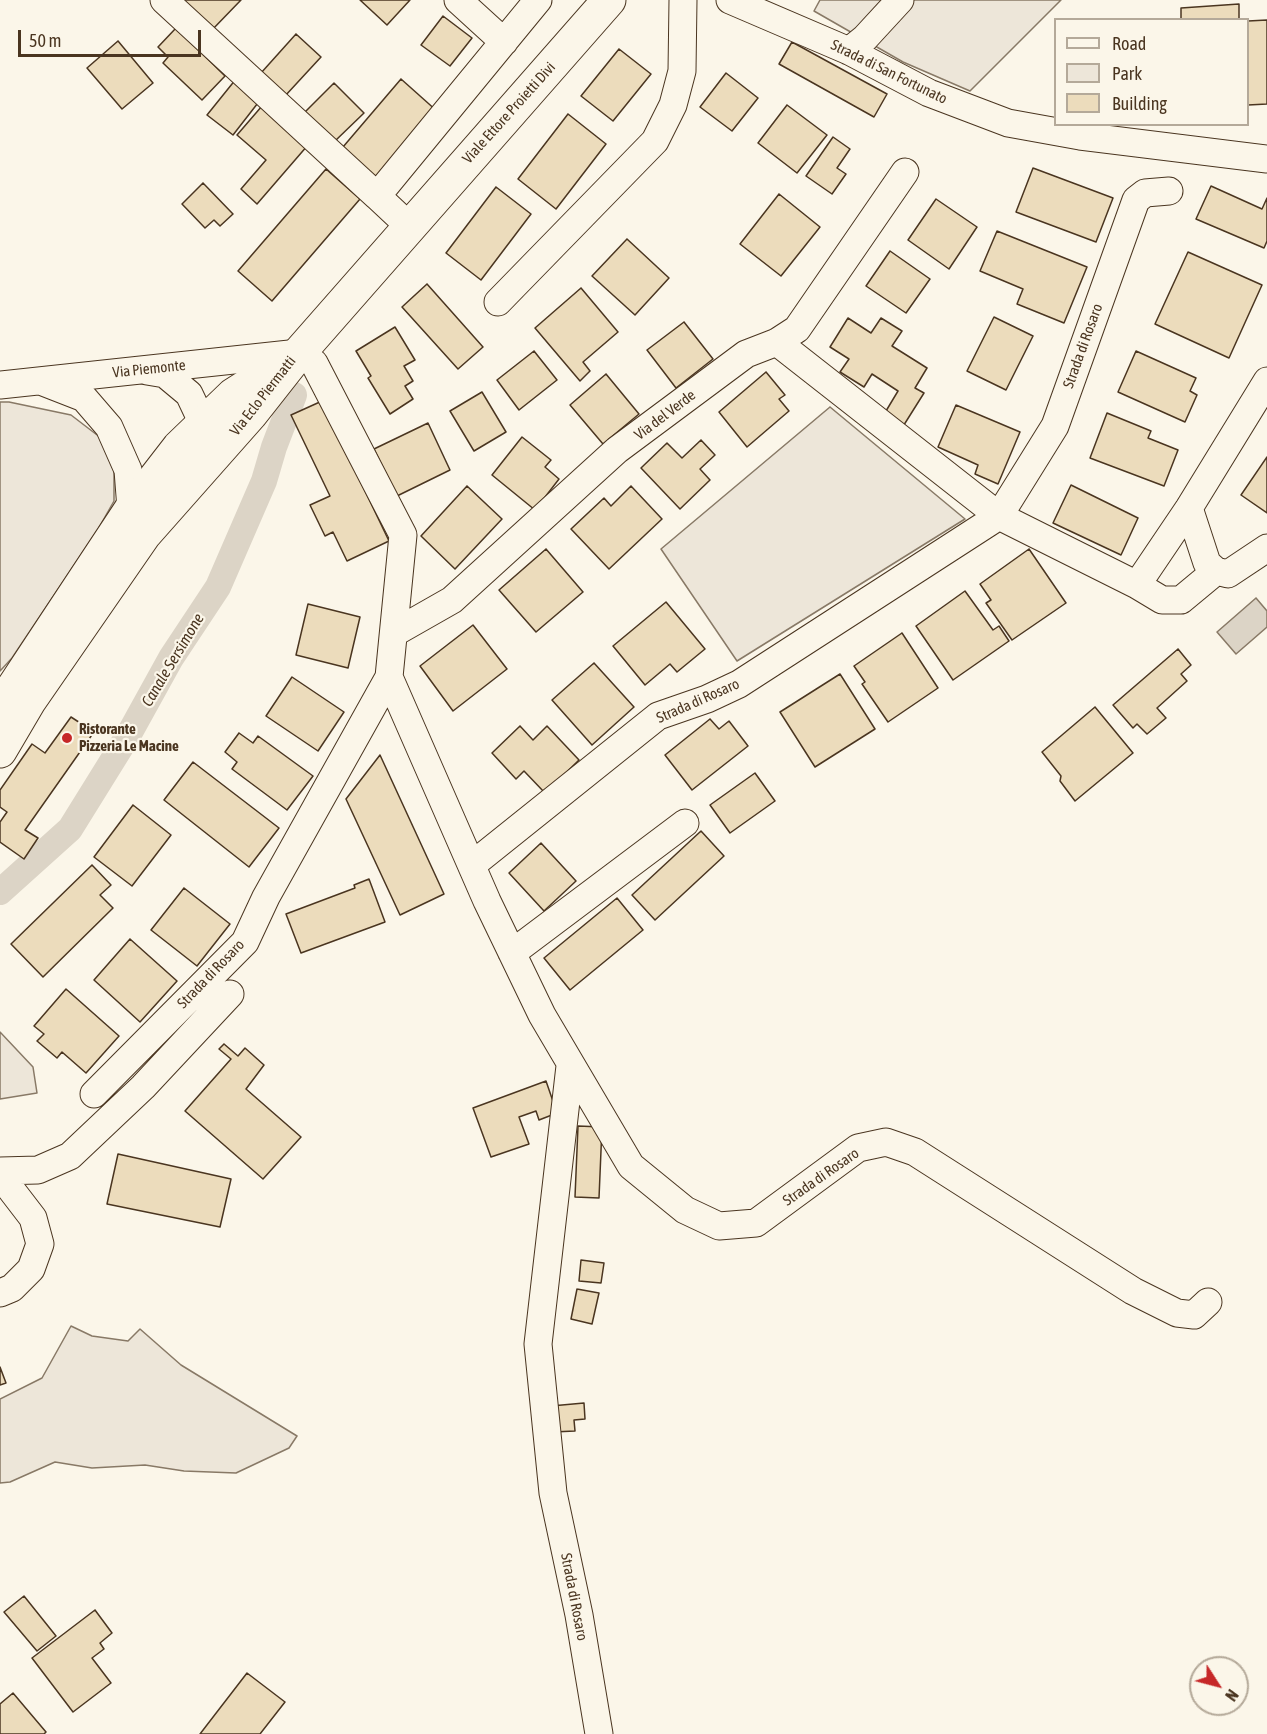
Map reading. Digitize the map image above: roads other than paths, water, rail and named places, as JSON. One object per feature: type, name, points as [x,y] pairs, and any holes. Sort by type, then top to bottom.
[{"type":"main road","name":"Viale Ettore Proietti Divi","points":[[298,352],[609,0]]},
{"type":"main road","name":"Via Eclo Piermatti","points":[[0,751],[138,522],[179,447],[233,395],[298,352]]},
{"type":"main road","name":"Via Eclo Piermatti","points":[[0,702],[138,522],[251,414],[298,352]]},
{"type":"street","points":[[164,0],[409,226]]},
{"type":"street","points":[[458,0],[504,42]]},
{"type":"street","points":[[377,196],[538,0]]},
{"type":"street","points":[[498,302],[655,141],[673,105],[682,71],[683,0]]},
{"type":"street","name":"Strada di San Fortunato","points":[[729,0],[849,51],[929,93],[1008,123],[1080,136],[1267,159]]},
{"type":"street","points":[[849,51],[865,38],[900,0]]},
{"type":"street","name":"Via del Verde","points":[[394,633],[452,600],[617,450],[746,354],[777,342],[797,329],[905,172]]},
{"type":"street","name":"Strada di Rosaro","points":[[472,865],[658,716],[706,699],[739,684],[999,516],[1056,426],[1136,200],[1145,193],[1169,191]]},
{"type":"street","points":[[777,342],[999,516],[1137,585],[1162,600],[1181,600],[1216,571]]},
{"type":"street","name":"Strada di Rosaro","points":[[94,1094],[245,942],[266,897],[389,677],[403,536],[314,363],[298,352]]},
{"type":"street","name":"Via Piemonte","points":[[0,385],[298,352]]},
{"type":"street","points":[[140,370],[165,374],[181,387],[198,409],[203,424]]},
{"type":"street","points":[[42,381],[84,398],[110,427],[128,470],[138,522]]},
{"type":"street","points":[[1137,585],[1189,508],[1267,381]]},
{"type":"street","points":[[1189,508],[1207,563],[1216,571],[1228,574],[1267,548]]},
{"type":"street","name":"Strada di Rosaro","points":[[389,677],[512,953],[570,1066],[631,1166],[685,1210],[719,1226],[756,1223],[858,1148],[886,1142],[915,1152],[1132,1291],[1177,1313],[1194,1315],[1208,1302]]},
{"type":"street","points":[[512,953],[685,823]]},
{"type":"street","points":[[0,1173],[38,1170],[70,1155],[143,1087],[230,994]]},
{"type":"street","name":"Strada di Rosaro","points":[[570,1066],[538,1344],[553,1493],[579,1615],[599,1734]]},
{"type":"street","points":[[0,1173],[33,1218],[39,1244],[31,1269],[12,1288],[0,1293]]},
{"type":"waterway","name":"Canale Sersimone","points":[[0,892],[70,829],[129,734],[171,658],[218,587],[264,481],[294,395]]},
{"type":"place","name":"Ristorante Pizzeria Le Macine","points":[[67,738]]}]
